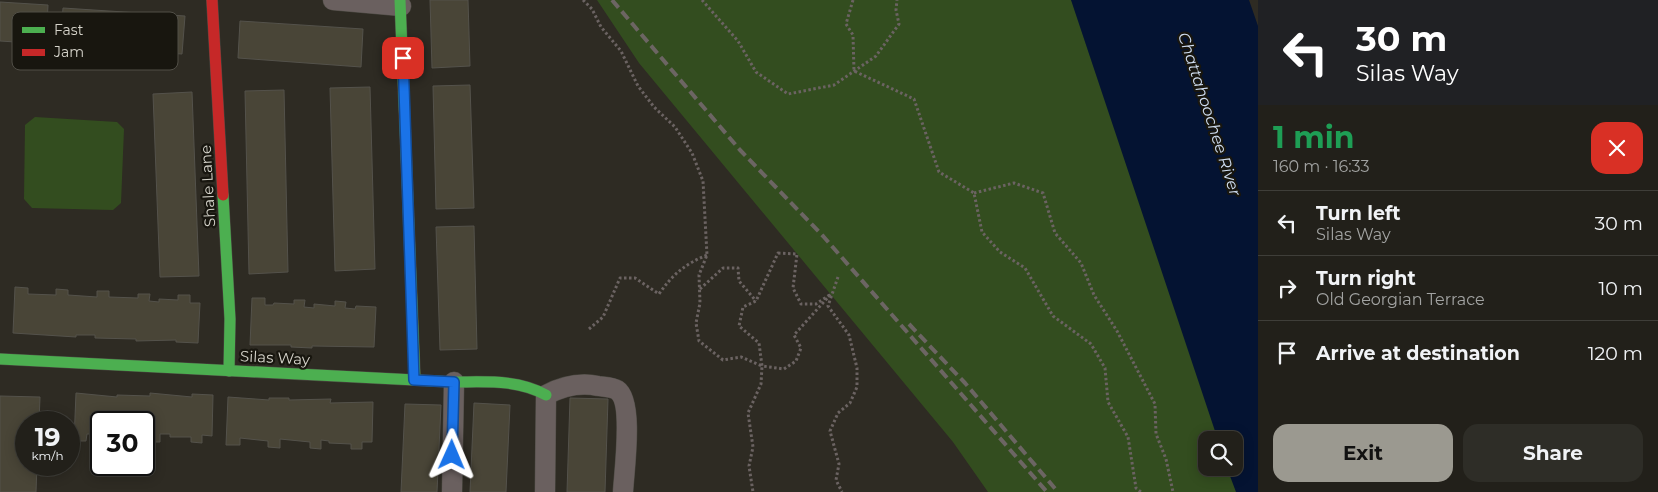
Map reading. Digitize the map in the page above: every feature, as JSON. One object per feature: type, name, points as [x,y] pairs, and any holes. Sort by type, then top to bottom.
[{"type":"street","name":"Shale Lane","points":[[212,0],[230,319],[228,371]]},
{"type":"street","points":[[333,0],[400,3],[414,380]]},
{"type":"street","name":"Silas Way","points":[[0,359],[454,382],[515,382],[533,386],[546,394]]},
{"type":"street","points":[[452,492],[454,382]]},
{"type":"street","points":[[545,492],[546,394],[561,387],[577,384],[610,388],[621,395],[626,409],[623,492]]},
{"type":"path","points":[[583,0],[592,9],[601,27],[621,51],[638,86],[654,107],[675,127],[692,153],[703,181],[707,255],[699,275],[700,303],[696,323],[699,341],[722,360],[741,357],[762,366],[784,369],[796,361],[801,348],[794,335],[830,294]]},
{"type":"path","points":[[702,0],[738,41],[756,72],[788,94],[834,85],[876,56],[899,24],[896,10],[897,0]]},
{"type":"path","points":[[853,0],[846,24],[853,35],[854,71]]},
{"type":"path","points":[[854,71],[914,99],[939,172],[974,193],[1014,183],[1043,193],[1055,233],[1081,263],[1094,295],[1117,331],[1154,404],[1156,434],[1166,459],[1173,492]]},
{"type":"path","points":[[974,193],[982,232],[1000,252],[1025,268],[1053,316],[1091,344],[1105,368],[1108,402],[1128,437],[1136,488],[1141,492]]},
{"type":"path","points":[[753,492],[749,466],[753,447],[748,413],[760,384],[762,366],[759,343],[739,326],[743,307],[756,301],[778,253],[797,254],[793,288],[801,304],[816,304],[830,294]]},
{"type":"path","points":[[590,329],[603,317],[620,278],[635,278],[659,294],[670,278],[690,263],[707,255]]},
{"type":"path","points":[[700,289],[723,268],[738,268],[739,281],[756,301]]},
{"type":"path","points":[[838,277],[830,294],[828,306],[849,335],[857,368],[857,387],[850,403],[838,412],[830,431],[839,464],[836,480],[842,492]]},
{"type":"green space","points":[[597,0],[1088,0],[1235,431],[1198,431],[1198,476],[1243,476],[1243,454],[1256,492],[988,492],[953,442],[639,63]]},
{"type":"green space","points":[[35,117],[117,122],[124,129],[121,203],[113,210],[32,208],[24,199],[25,125]]},
{"type":"water","name":"Chattahoochee River","points":[[1071,0],[1249,0],[1258,26],[1258,492],[1236,492],[1230,476],[1243,476],[1243,431],[1215,431]]},
{"type":"building","points":[[430,0],[468,0],[470,66],[432,68]]},
{"type":"building","points":[[0,2],[48,5],[48,12],[12,12],[12,42],[0,41]]},
{"type":"building","points":[[63,8],[124,12],[63,12]]},
{"type":"building","points":[[178,16],[185,16],[182,54],[178,54]]},
{"type":"building","points":[[240,21],[363,29],[361,67],[238,58]]},
{"type":"building","points":[[470,85],[474,208],[436,209],[433,86]]},
{"type":"building","points":[[370,87],[375,269],[335,271],[330,88]]},
{"type":"building","points":[[284,90],[288,272],[249,274],[245,91]]},
{"type":"building","points":[[192,92],[199,276],[160,277],[153,94]]},
{"type":"building","points":[[474,226],[477,349],[440,350],[436,227]]},
{"type":"building","points":[[15,287],[28,288],[28,294],[56,295],[56,289],[68,290],[68,295],[97,297],[97,291],[109,291],[109,297],[138,298],[138,294],[150,294],[149,301],[159,302],[159,299],[178,300],[178,295],[190,295],[190,303],[200,303],[198,343],[176,342],[176,340],[136,341],[136,339],[95,338],[95,335],[76,335],[76,337],[13,333]]},
{"type":"building","points":[[252,298],[265,298],[265,305],[273,305],[274,303],[294,304],[294,300],[305,300],[304,307],[314,308],[314,304],[335,306],[335,301],[346,302],[345,308],[355,309],[356,306],[376,307],[374,347],[312,346],[312,348],[291,347],[291,345],[250,345]]},
{"type":"building","points":[[76,393],[117,397],[117,395],[150,396],[150,393],[192,397],[192,394],[213,395],[212,436],[202,435],[202,443],[191,442],[191,437],[170,437],[170,434],[160,434],[160,442],[155,442],[155,411],[90,411],[90,434],[87,434],[86,441],[80,441],[80,411],[75,411]]},
{"type":"building","points":[[0,396],[40,397],[39,411],[15,411],[15,476],[37,476],[36,492],[0,492]]},
{"type":"building","points":[[228,397],[269,400],[269,398],[289,398],[289,400],[331,399],[330,403],[373,402],[372,442],[362,442],[362,449],[351,449],[351,444],[329,443],[329,441],[321,440],[321,449],[310,448],[310,442],[280,439],[280,448],[268,447],[268,441],[240,438],[240,445],[226,445]]},
{"type":"building","points":[[570,398],[608,399],[605,492],[567,492]]},
{"type":"building","points":[[474,403],[510,405],[506,492],[470,492]]},
{"type":"building","points":[[405,404],[441,405],[437,492],[401,492]]},
{"type":"railway","points":[[612,0],[740,150],[823,236],[1047,492]]},
{"type":"railway","points":[[909,324],[965,383],[1058,492]]},
{"type":"traffic: fast","points":[[400,0],[415,380]]},
{"type":"traffic: fast","points":[[223,195],[230,319],[229,371]]},
{"type":"traffic: fast","points":[[0,359],[454,382],[501,382],[524,386],[546,395]]},
{"type":"traffic: jam","points":[[212,0],[223,195]]},
{"type":"route","points":[[403,58],[414,380],[454,382],[452,455]]}]
